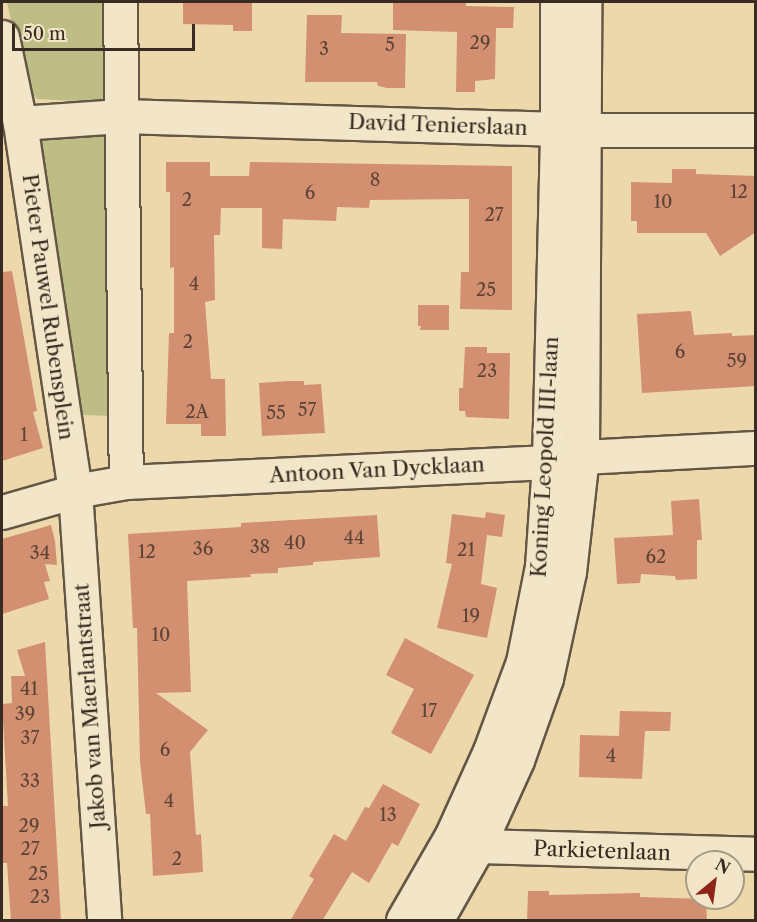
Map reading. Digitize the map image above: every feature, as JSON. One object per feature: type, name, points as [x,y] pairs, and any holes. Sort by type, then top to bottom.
[{"type":"street","points":[[120,2],[126,482]]},
{"type":"street","name":"Koning Leopold III-laan","points":[[403,921],[464,842],[517,760],[546,678],[569,572],[582,457],[571,129],[557,2]]},
{"type":"street","name":"Koning Leopold III-laan","points":[[436,921],[464,842],[490,752],[523,662],[542,566],[571,129],[584,2]]},
{"type":"street","name":"Pieter Pauwel Rubensplein","points":[[2,37],[20,123],[75,491]]},
{"type":"street","points":[[20,123],[122,116]]},
{"type":"street","name":"David Tenierslaan","points":[[122,116],[571,129],[756,130]]},
{"type":"street","name":"Antoon Van Dycklaan","points":[[2,512],[75,491],[126,482],[549,462],[582,457],[756,448]]},
{"type":"street","name":"Jakob van Maerlantstraat","points":[[75,491],[104,921]]},
{"type":"street","name":"Parkietenlaan","points":[[464,842],[756,854]]},
{"type":"green space","points":[[7,2],[115,2],[105,99],[98,102],[37,99],[25,83]]},
{"type":"green space","points":[[115,125],[118,416],[78,415],[35,130]]},
{"type":"building","points":[[183,2],[252,2],[252,31],[233,31],[233,25],[183,24]]},
{"type":"building","points":[[393,2],[466,2],[466,6],[514,7],[513,28],[496,28],[495,79],[475,81],[475,92],[456,92],[457,32],[393,30]]},
{"type":"building","points":[[307,15],[342,15],[341,33],[406,34],[405,88],[387,88],[378,86],[377,82],[305,82]]},
{"type":"building","points":[[166,162],[210,162],[210,176],[249,176],[250,162],[512,166],[512,310],[460,309],[461,272],[469,272],[469,199],[370,200],[369,208],[337,207],[336,221],[283,219],[282,249],[262,248],[262,208],[221,208],[220,235],[214,235],[215,300],[205,302],[211,379],[225,379],[226,436],[201,436],[201,424],[166,424],[169,333],[174,333],[174,267],[170,268],[170,192],[166,192]]},
{"type":"building","points":[[672,169],[696,169],[696,174],[756,176],[756,232],[720,256],[706,233],[637,233],[637,221],[631,221],[631,182],[672,183]]},
{"type":"building","points":[[12,271],[37,411],[33,412],[43,448],[2,461],[2,272]]},
{"type":"building","points":[[418,305],[449,305],[449,330],[420,330]]},
{"type":"building","points":[[691,311],[694,335],[732,333],[732,336],[756,335],[756,386],[642,393],[637,314]]},
{"type":"building","points":[[465,347],[487,347],[487,353],[510,353],[509,419],[466,417],[465,411],[459,411],[459,388],[463,388]]},
{"type":"building","points":[[304,381],[304,385],[321,384],[325,433],[262,436],[259,383]]},
{"type":"building","points":[[699,499],[702,540],[697,540],[697,579],[676,580],[675,576],[641,574],[640,583],[617,584],[614,538],[673,535],[671,501]]},
{"type":"building","points":[[486,512],[505,515],[502,537],[487,535],[481,584],[497,588],[487,638],[437,628],[452,564],[446,563],[452,514],[485,518]]},
{"type":"building","points":[[377,515],[380,557],[313,562],[313,565],[278,568],[278,573],[250,574],[251,577],[187,581],[191,692],[156,693],[208,730],[190,752],[196,835],[201,834],[203,872],[153,876],[150,814],[146,814],[140,762],[137,628],[133,628],[128,534],[241,527],[241,523]]},
{"type":"building","points":[[51,525],[57,565],[45,564],[50,581],[44,582],[49,599],[2,614],[2,539]]},
{"type":"building","points":[[405,638],[474,675],[431,754],[391,733],[414,689],[386,675]]},
{"type":"building","points":[[45,642],[61,921],[11,921],[7,863],[3,863],[2,806],[8,806],[2,704],[12,703],[11,676],[25,676],[17,650]]},
{"type":"building","points":[[620,711],[671,712],[670,731],[645,731],[642,779],[579,777],[580,735],[619,736]]},
{"type":"building","points":[[383,784],[420,804],[398,846],[392,843],[369,883],[352,872],[322,921],[290,921],[314,879],[309,876],[334,834],[346,841],[365,807],[369,808]]},
{"type":"building","points":[[528,891],[549,891],[549,895],[640,893],[640,897],[685,898],[685,910],[706,910],[707,921],[527,921]]}]
